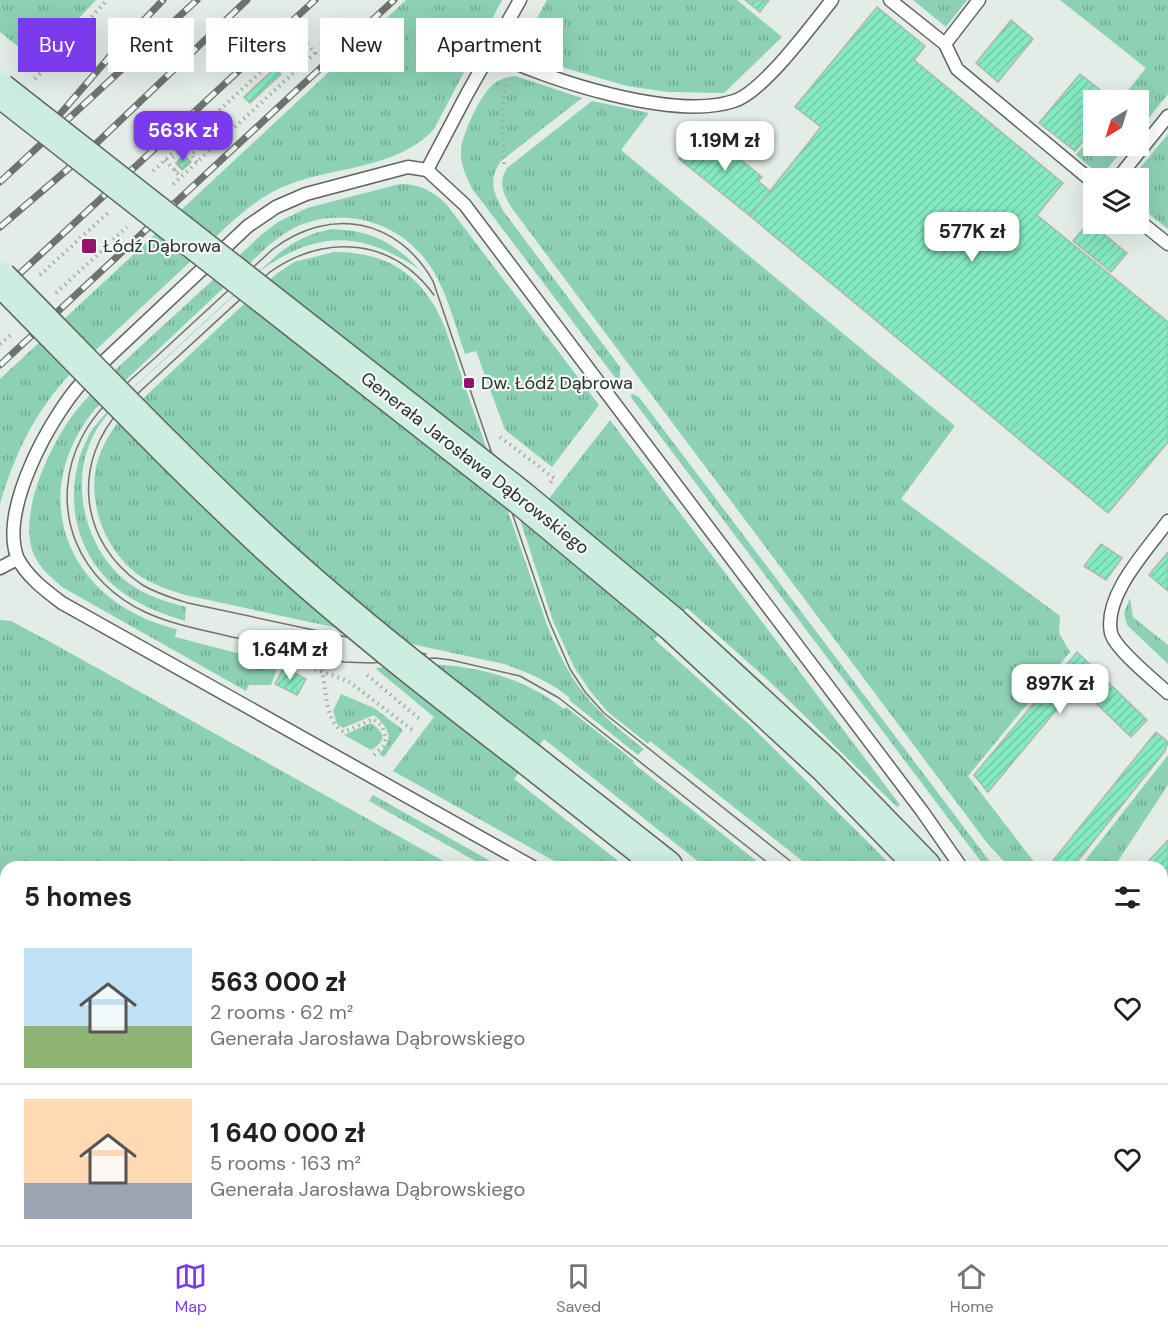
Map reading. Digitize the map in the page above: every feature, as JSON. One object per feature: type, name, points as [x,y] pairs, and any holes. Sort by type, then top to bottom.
[{"type":"main road","name":"Generała Jarosława Dąbrowskiego","points":[[16,86],[671,623],[827,767],[918,861]]},
{"type":"main road","points":[[0,278],[211,491],[330,601],[658,861]]},
{"type":"lane","points":[[510,18],[520,0]]},
{"type":"lane","points":[[539,72],[597,91],[639,100],[692,107],[736,101],[766,79],[832,0]]},
{"type":"lane","points":[[890,0],[945,44],[957,69],[1083,174]]},
{"type":"lane","points":[[945,44],[979,0]]},
{"type":"lane","points":[[427,170],[480,72]]},
{"type":"lane","points":[[1126,168],[1168,116]]},
{"type":"lane","points":[[522,861],[62,603],[36,582],[17,559],[12,538],[12,523],[22,485],[46,429],[64,402],[82,382],[248,226],[264,214],[306,194],[408,167],[427,170],[465,205],[922,811],[957,861]]},
{"type":"lane","points":[[1149,229],[1168,244]]},
{"type":"lane","points":[[1168,521],[1120,587],[1111,610],[1111,634],[1129,657],[1168,693]]},
{"type":"lane","points":[[0,568],[17,559]]},
{"type":"path","points":[[16,86],[107,0]]},
{"type":"path","points":[[147,176],[300,36],[315,52]]},
{"type":"path","points":[[504,164],[502,117],[504,92],[512,72]]},
{"type":"path","points":[[173,158],[210,124],[216,132],[191,155],[197,162]]},
{"type":"path","points":[[165,160],[181,177]]},
{"type":"path","points":[[175,171],[183,162]]},
{"type":"path","points":[[35,280],[113,208]]},
{"type":"path","points":[[500,436],[554,478]]},
{"type":"path","points":[[321,653],[318,662],[323,671],[327,702],[336,727],[344,732],[373,719],[382,726],[386,734],[383,746],[372,756]]},
{"type":"path","points":[[315,669],[348,681],[414,731]]},
{"type":"path","points":[[367,675],[422,721]]},
{"type":"green space","points":[[0,0],[96,0],[79,18],[18,18],[18,46],[0,32]]},
{"type":"green space","points":[[406,0],[502,0],[493,18],[416,18],[416,72],[464,72],[434,129],[417,144],[376,162],[287,185],[256,202],[237,218],[71,373],[58,388],[27,434],[0,504],[0,379],[329,72],[404,72],[404,18],[387,18]]},
{"type":"green space","points":[[547,0],[737,0],[782,37],[724,93],[668,92],[627,86],[563,67],[563,18],[537,18]]},
{"type":"green space","points":[[913,0],[967,0],[946,27]]},
{"type":"green space","points":[[1060,0],[1168,0],[1168,94],[1149,118],[1149,90],[1128,90],[1146,68]]},
{"type":"green space","points":[[515,76],[582,98],[501,161],[493,180],[497,198],[504,212],[620,367],[620,376],[617,380],[473,190],[464,170],[461,160],[462,143],[468,124],[478,105],[494,84],[504,78]]},
{"type":"green space","points":[[592,101],[649,113],[621,150],[955,426],[901,499],[1060,616],[1059,633],[1070,652],[968,776],[1033,861],[1004,861],[987,843],[511,207],[502,183],[507,168]]},
{"type":"green space","points":[[1168,134],[1168,229],[1149,214],[1149,168],[1140,168]]},
{"type":"green space","points":[[1083,146],[1083,156],[1118,156],[1108,168],[1091,168],[1076,155]]},
{"type":"green space","points":[[400,184],[426,189],[447,205],[599,405],[552,467],[505,430],[476,351],[465,354],[438,279],[420,253],[406,240],[374,223],[337,218],[300,225],[269,245],[95,409],[73,443],[62,477],[61,511],[69,543],[85,572],[109,597],[140,616],[177,629],[175,637],[279,664],[271,685],[249,685],[246,691],[62,587],[47,573],[35,557],[30,541],[29,522],[38,481],[66,425],[99,385],[261,235],[278,222],[307,208]]},
{"type":"green space","points":[[332,229],[358,232],[380,239],[400,251],[419,269],[379,248],[360,242],[341,240],[304,247],[284,256],[264,268],[125,396],[103,419],[93,436],[86,453],[82,489],[84,508],[96,543],[105,559],[124,580],[158,599],[186,607],[185,621],[144,605],[122,592],[105,577],[82,540],[76,520],[75,477],[80,456],[89,435],[106,413],[279,253],[304,238]]},
{"type":"green space","points":[[334,252],[371,256],[387,262],[414,280],[435,308],[444,325],[555,644],[573,679],[584,694],[610,721],[644,749],[638,755],[569,700],[570,698],[563,692],[521,670],[504,664],[185,595],[158,586],[131,569],[120,558],[104,532],[96,503],[95,473],[104,444],[116,425],[275,275],[294,262]]},
{"type":"green space","points":[[633,394],[639,397],[989,861],[980,861],[630,396]]},
{"type":"green space","points":[[610,420],[900,805],[897,807],[768,680],[687,608],[654,639],[752,727],[887,861],[802,861],[650,741],[648,744],[608,712],[574,667],[553,621],[503,467],[547,501]]},
{"type":"green space","points":[[1130,598],[1133,617],[1168,645],[1168,664],[1127,625],[1124,613]]},
{"type":"green space","points":[[0,620],[11,621],[54,644],[443,861],[0,861]]},
{"type":"green space","points":[[423,664],[461,667],[498,675],[532,689],[564,709],[566,707],[756,861],[697,861],[544,739],[514,779],[618,861],[554,861],[393,771],[434,717],[375,668]]},
{"type":"green space","points":[[341,694],[374,708],[403,730],[384,757],[379,754],[387,743],[388,733],[374,715],[343,728],[337,724],[333,711]]},
{"type":"green space","points":[[371,723],[382,734],[382,740],[371,750],[344,735]]},
{"type":"green space","points":[[1168,755],[1168,785],[1118,861],[1085,861]]},
{"type":"green space","points":[[373,795],[490,861],[475,861],[369,801]]},
{"type":"building","points":[[745,0],[769,0],[760,12]]},
{"type":"building","points":[[877,7],[925,46],[914,60],[1063,183],[1037,215],[1168,322],[1168,442],[1108,513],[750,216],[821,127],[795,107]]},
{"type":"building","points":[[1011,20],[1033,39],[998,82],[976,63]]},
{"type":"building","points":[[271,72],[281,74],[250,103],[244,97]]},
{"type":"building","points":[[1080,74],[1100,90],[1083,90],[1083,141],[1075,151],[1039,123]]},
{"type":"building","points":[[703,129],[762,177],[758,181],[770,191],[750,216],[679,159]]},
{"type":"building","points":[[184,155],[191,162],[182,170],[176,163]]},
{"type":"building","points":[[1083,229],[1083,234],[1104,234],[1127,253],[1111,272],[1073,241]]},
{"type":"building","points":[[1101,544],[1122,558],[1106,580],[1084,566]]},
{"type":"building","points":[[1168,552],[1168,591],[1149,575]]},
{"type":"building","points":[[1077,652],[1147,720],[1131,737],[1077,685],[988,792],[974,775]]},
{"type":"building","points":[[284,667],[306,679],[297,695],[275,684]]},
{"type":"building","points":[[1156,732],[1168,742],[1165,751],[1078,861],[1053,861]]},
{"type":"building","points":[[1168,840],[1168,861],[1149,861]]},
{"type":"tram line","points":[[765,861],[559,698],[520,676],[435,658],[371,663],[344,662],[177,624],[156,617],[123,600],[104,584],[81,554],[69,516],[67,502],[69,475],[76,449],[89,425],[125,384],[273,249],[295,235],[317,227],[339,224],[361,225],[382,232],[401,243],[418,260],[433,281],[549,621],[570,669],[585,692],[604,713],[790,861]]},
{"type":"tram line","points":[[426,654],[188,603],[146,587],[120,567],[105,546],[94,524],[89,500],[89,476],[95,452],[106,429],[122,408],[270,272],[291,259],[313,251],[335,247],[378,252],[399,262],[417,276],[434,295]]},
{"type":"railway","points":[[49,127],[111,55],[163,0]]},
{"type":"railway","points":[[0,182],[197,0]]},
{"type":"railway","points":[[0,227],[82,157],[247,0]]},
{"type":"railway","points":[[0,292],[315,0]]},
{"type":"railway","points":[[0,365],[394,0]]},
{"type":"place","name":"Łódź Dąbrowa","points":[[89,246]]},
{"type":"place","name":"Dw. Łódź Dąbrowa","points":[[469,383]]}]
